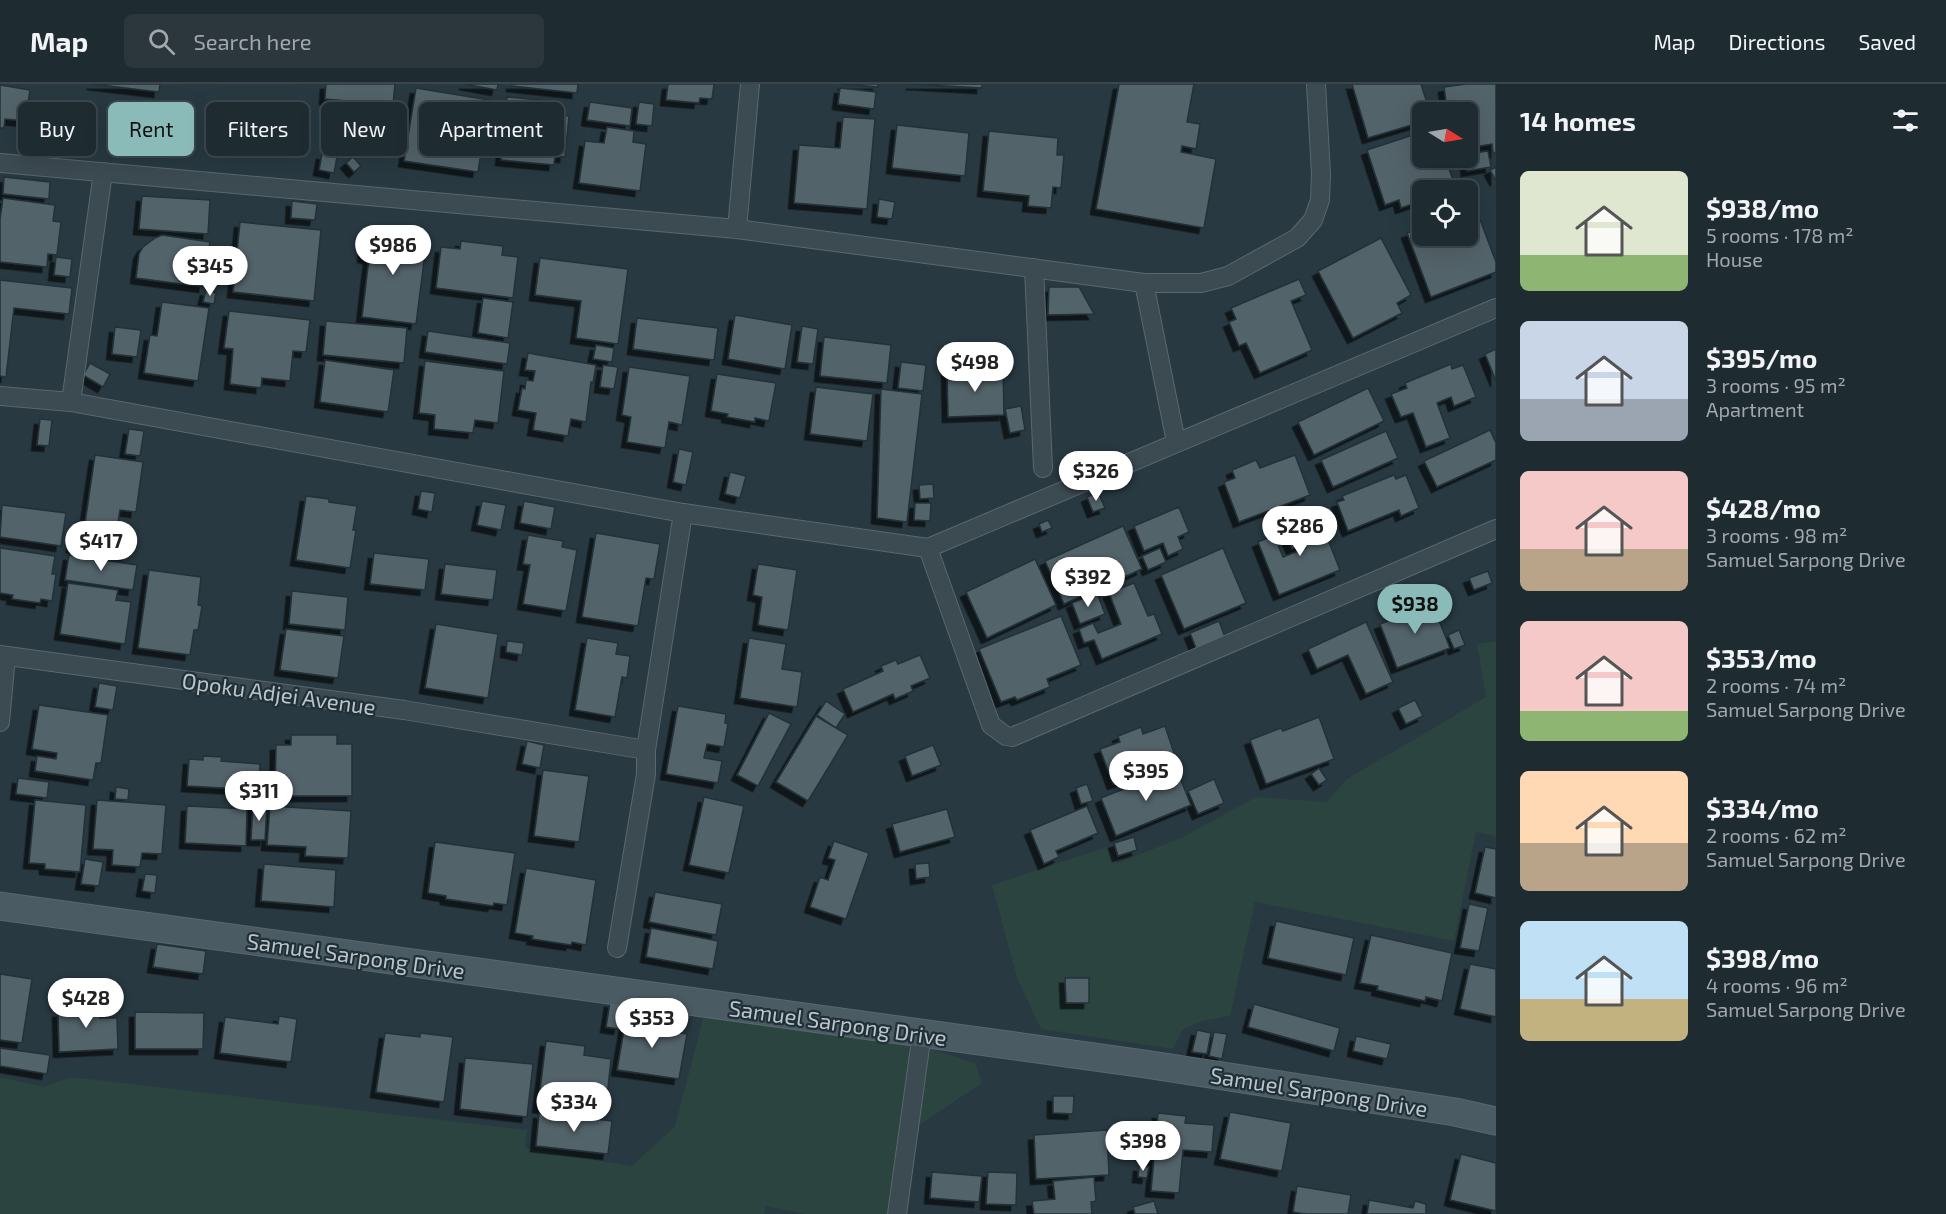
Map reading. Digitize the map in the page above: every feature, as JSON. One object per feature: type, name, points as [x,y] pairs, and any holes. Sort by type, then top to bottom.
[{"type":"street","points":[[737,229],[750,84]]},
{"type":"street","points":[[0,163],[737,229],[1144,283],[1201,283],[1228,276],[1297,238],[1313,220],[1320,200],[1321,174],[1316,84]]},
{"type":"street","points":[[71,402],[104,172]]},
{"type":"street","points":[[1034,268],[1043,468]]},
{"type":"street","points":[[1144,283],[1176,442]]},
{"type":"street","points":[[0,396],[71,402],[683,513],[928,548],[1496,308]]},
{"type":"street","points":[[617,948],[646,774],[646,750],[683,513]]},
{"type":"street","points":[[928,548],[991,725],[1006,736],[1012,737],[1496,529]]},
{"type":"street","points":[[0,722],[3,655]]},
{"type":"street","name":"Opoku Adjei Avenue","points":[[3,655],[404,710],[646,750]]},
{"type":"street","name":"Samuel Sarpong Drive","points":[[0,906],[1145,1064],[1455,1112],[1496,1121]]},
{"type":"street","points":[[897,1214],[922,1033]]},
{"type":"green space","points":[[1496,641],[1496,836],[1476,832],[1454,941],[1255,902],[1230,1016],[1202,1021],[1182,1030],[1173,1049],[1041,1029],[1017,978],[992,885],[1107,847],[1118,863],[1183,837],[1256,797],[1326,802],[1347,779],[1486,697],[1477,644]]},
{"type":"green space","points":[[704,1015],[925,1047],[975,1063],[982,1083],[918,1126],[901,1214],[806,1214],[766,1206],[764,1214],[0,1214],[0,1077],[44,1087],[71,1077],[527,1130],[525,1148],[632,1166],[675,1126]]},
{"type":"building","points":[[92,84],[160,84],[159,92]]},
{"type":"building","points":[[326,84],[395,84],[393,102],[325,99]]},
{"type":"building","points":[[464,84],[498,84],[497,90]]},
{"type":"building","points":[[512,84],[578,84],[577,93],[512,86]]},
{"type":"building","points":[[668,84],[714,84],[712,99],[700,98],[699,103],[666,100]]},
{"type":"building","points":[[843,84],[878,84],[878,87]]},
{"type":"building","points":[[911,84],[982,84],[982,88]]},
{"type":"building","points":[[1119,84],[1194,84],[1187,122],[1200,124],[1196,149],[1182,146],[1181,152],[1216,159],[1204,228],[1096,209]]},
{"type":"building","points":[[1352,84],[1421,84],[1427,102],[1412,102],[1412,125],[1368,138]]},
{"type":"building","points":[[1496,84],[1496,153],[1493,153],[1492,144],[1478,146],[1478,102],[1446,102],[1444,87]]},
{"type":"building","points":[[0,85],[30,90],[28,102],[18,102],[18,120],[5,119],[4,128],[0,128]]},
{"type":"building","points":[[416,88],[489,100],[489,102],[419,102],[419,156],[480,156],[478,172],[404,161],[405,156],[407,156]]},
{"type":"building","points":[[840,88],[876,92],[874,109],[838,104]]},
{"type":"building","points":[[507,97],[560,102],[507,102]]},
{"type":"building","points":[[590,102],[632,108],[630,126],[587,120]]},
{"type":"building","points":[[639,102],[654,104],[652,126],[636,124]]},
{"type":"building","points":[[564,116],[569,116],[565,157],[555,156],[564,156]]},
{"type":"building","points":[[843,117],[875,119],[867,209],[794,203],[799,145],[840,148]]},
{"type":"building","points":[[897,125],[969,133],[965,176],[892,168]]},
{"type":"building","points":[[607,127],[634,131],[633,142],[646,144],[640,191],[579,183],[585,141],[604,143]]},
{"type":"building","points":[[989,131],[1058,138],[1057,155],[1064,155],[1061,188],[1053,187],[1051,208],[1028,206],[1029,196],[983,191]]},
{"type":"building","points":[[1412,135],[1412,168],[1449,168],[1453,180],[1412,180],[1412,204],[1401,208],[1399,200],[1385,205],[1367,150]]},
{"type":"building","points":[[1488,151],[1491,167],[1467,171],[1467,168],[1478,168],[1478,152]]},
{"type":"building","points":[[322,156],[337,157],[334,173],[319,170]]},
{"type":"building","points":[[501,156],[555,156],[554,165],[501,160]]},
{"type":"building","points":[[353,157],[361,166],[354,172],[346,163]]},
{"type":"building","points":[[1496,167],[1496,181],[1490,170]]},
{"type":"building","points":[[4,177],[50,182],[49,199],[3,194]]},
{"type":"building","points":[[142,196],[210,200],[208,234],[139,229]]},
{"type":"building","points":[[3,198],[55,205],[53,221],[61,222],[57,255],[48,254],[47,267],[0,262],[0,219]]},
{"type":"building","points":[[879,199],[895,202],[892,219],[877,217]]},
{"type":"building","points":[[292,201],[317,204],[315,220],[291,218]]},
{"type":"building","points":[[1478,214],[1496,262],[1496,272],[1431,297],[1407,233],[1412,231],[1412,246],[1478,246]]},
{"type":"building","points":[[240,222],[321,230],[314,301],[233,292]]},
{"type":"building","points":[[366,230],[427,238],[416,324],[362,317],[369,258],[363,257]]},
{"type":"building","points":[[162,235],[210,242],[209,248],[211,249],[204,287],[136,278],[139,254],[143,247]]},
{"type":"building","points":[[1381,238],[1411,295],[1397,303],[1402,313],[1353,338],[1318,271]]},
{"type":"building","points":[[461,241],[503,246],[502,255],[518,257],[513,298],[436,288],[441,247],[460,249]]},
{"type":"building","points":[[56,257],[72,259],[70,277],[54,275]]},
{"type":"building","points":[[540,258],[628,269],[618,344],[576,338],[581,301],[535,295]]},
{"type":"building","points":[[1299,279],[1306,295],[1291,301],[1312,350],[1260,373],[1246,343],[1239,346],[1229,322],[1236,319],[1231,308]]},
{"type":"building","points":[[0,280],[72,288],[69,314],[14,308],[6,377],[0,376]]},
{"type":"building","points":[[1049,287],[1079,287],[1094,314],[1048,315]]},
{"type":"building","points":[[206,290],[216,293],[214,304],[203,302]]},
{"type":"building","points":[[483,298],[513,302],[508,338],[478,333]]},
{"type":"building","points":[[162,302],[209,308],[198,381],[144,373],[150,335],[157,336]]},
{"type":"building","points":[[229,311],[310,320],[306,352],[293,351],[290,381],[262,378],[261,388],[230,384],[233,349],[224,348]]},
{"type":"building","points":[[735,315],[792,325],[785,369],[728,359]]},
{"type":"building","points":[[637,318],[718,328],[714,360],[633,349]]},
{"type":"building","points":[[326,321],[407,328],[404,363],[323,355]]},
{"type":"building","points":[[802,326],[818,329],[813,364],[797,362]]},
{"type":"building","points":[[115,327],[141,330],[137,357],[112,354]]},
{"type":"building","points":[[428,331],[510,343],[507,364],[425,352]]},
{"type":"building","points":[[824,337],[891,345],[887,383],[820,376]]},
{"type":"building","points":[[596,345],[614,348],[612,362],[593,359]]},
{"type":"building","points":[[1496,349],[1496,381],[1485,354]]},
{"type":"building","points":[[528,353],[596,365],[593,383],[591,382],[586,422],[571,419],[568,436],[533,430],[536,413],[518,410],[522,388],[525,389],[526,380],[533,381],[535,371],[525,370]]},
{"type":"building","points":[[325,360],[394,370],[388,412],[320,402]]},
{"type":"building","points":[[425,361],[504,371],[498,423],[475,420],[473,433],[434,429],[435,415],[419,413]]},
{"type":"building","points":[[901,362],[926,365],[923,391],[898,388]]},
{"type":"building","points":[[90,363],[110,374],[103,387],[83,375]]},
{"type":"building","points":[[1451,364],[1452,369],[1463,365],[1476,397],[1454,406],[1451,397],[1437,403],[1450,438],[1426,447],[1413,413],[1401,417],[1391,394],[1407,388],[1405,383]]},
{"type":"building","points":[[603,365],[618,367],[614,389],[600,387]]},
{"type":"building","points":[[629,367],[690,376],[682,425],[669,422],[665,448],[627,442],[631,417],[622,415]]},
{"type":"building","points":[[1003,369],[1004,415],[948,417],[947,370]]},
{"type":"building","points":[[717,374],[776,383],[769,421],[755,418],[755,422],[727,417],[728,414],[711,411]]},
{"type":"building","points":[[816,387],[873,394],[867,441],[810,434]]},
{"type":"building","points":[[1368,388],[1384,421],[1314,455],[1298,422]]},
{"type":"building","points":[[881,389],[922,394],[907,522],[877,518]]},
{"type":"building","points":[[1021,406],[1025,430],[1010,433],[1005,409]]},
{"type":"building","points":[[40,419],[52,420],[49,446],[37,445]]},
{"type":"building","points":[[129,429],[144,431],[140,456],[125,454]]},
{"type":"building","points":[[1490,430],[1496,443],[1496,460],[1437,487],[1424,461]]},
{"type":"building","points":[[1386,431],[1398,458],[1333,487],[1321,460]]},
{"type":"building","points":[[679,449],[693,452],[686,485],[673,482]]},
{"type":"building","points":[[95,455],[143,462],[136,512],[120,510],[117,528],[85,523]]},
{"type":"building","points":[[1295,455],[1310,495],[1239,522],[1224,482],[1235,478],[1232,470],[1256,460],[1260,468]]},
{"type":"building","points":[[730,472],[746,476],[740,498],[725,494]]},
{"type":"building","points":[[1394,475],[1396,479],[1406,475],[1419,508],[1401,516],[1399,510],[1348,531],[1337,502],[1344,500],[1342,496]]},
{"type":"building","points":[[933,484],[934,498],[920,499],[919,485]]},
{"type":"building","points":[[421,491],[435,493],[432,512],[418,509]]},
{"type":"building","points":[[1098,492],[1105,508],[1093,512],[1087,497]]},
{"type":"building","points":[[306,496],[357,506],[350,568],[296,560]]},
{"type":"building","points":[[482,501],[506,505],[501,530],[477,525]]},
{"type":"building","points":[[524,501],[555,507],[551,529],[520,523]]},
{"type":"building","points":[[915,503],[931,503],[930,521],[914,520]]},
{"type":"building","points":[[2,505],[66,513],[61,546],[0,537]]},
{"type":"building","points":[[1179,507],[1189,532],[1178,537],[1183,549],[1168,556],[1163,543],[1144,551],[1134,526]]},
{"type":"building","points":[[1319,517],[1340,570],[1279,595],[1258,542],[1274,535],[1283,557],[1306,548],[1304,544],[1292,549],[1285,531]]},
{"type":"building","points":[[1048,520],[1052,528],[1042,532],[1039,524]]},
{"type":"building","points":[[76,522],[131,531],[127,555],[72,547]]},
{"type":"building","points":[[1123,526],[1142,569],[1064,604],[1045,561]]},
{"type":"building","points":[[596,533],[660,544],[654,579],[646,578],[638,626],[582,617]]},
{"type":"building","points":[[528,535],[563,541],[562,547],[577,550],[566,611],[523,604],[530,565],[523,564]]},
{"type":"building","points":[[0,548],[55,556],[52,574],[56,574],[52,601],[41,599],[40,603],[12,599],[13,595],[0,593]]},
{"type":"building","points":[[1160,548],[1166,562],[1148,570],[1142,556]]},
{"type":"building","points":[[1223,548],[1246,603],[1184,629],[1161,575]]},
{"type":"building","points":[[374,553],[429,559],[425,590],[370,584]]},
{"type":"building","points":[[69,555],[137,565],[133,590],[65,580]]},
{"type":"building","points":[[1035,559],[1056,605],[987,638],[966,592]]},
{"type":"building","points":[[445,564],[497,570],[493,600],[441,594]]},
{"type":"building","points":[[758,564],[797,570],[788,630],[758,625],[762,597],[753,595]]},
{"type":"building","points":[[149,570],[201,577],[198,605],[202,606],[198,630],[194,630],[190,655],[138,648]]},
{"type":"building","points":[[1488,571],[1492,583],[1474,590],[1469,578]]},
{"type":"building","points":[[68,583],[118,590],[116,600],[131,602],[125,644],[60,634]]},
{"type":"building","points":[[1134,583],[1148,616],[1154,614],[1162,634],[1102,659],[1094,640],[1084,643],[1079,629],[1093,623],[1098,633],[1121,624],[1109,593]]},
{"type":"building","points":[[292,591],[348,597],[345,630],[289,624]]},
{"type":"building","points":[[1097,593],[1105,614],[1080,624],[1072,603]]},
{"type":"building","points":[[1432,603],[1450,648],[1397,668],[1380,624],[1394,619],[1393,615],[1414,606],[1415,610]]},
{"type":"building","points":[[1061,616],[1081,665],[1047,679],[1050,687],[1017,700],[1015,697],[1001,702],[979,649]]},
{"type":"building","points":[[1219,621],[1225,637],[1196,648],[1190,633]]},
{"type":"building","points":[[1366,622],[1393,682],[1366,694],[1348,655],[1317,669],[1308,649]]},
{"type":"building","points":[[436,624],[498,634],[488,698],[425,688]]},
{"type":"building","points":[[286,629],[344,636],[338,678],[280,670]]},
{"type":"building","points":[[1459,630],[1465,645],[1454,649],[1448,635]]},
{"type":"building","points":[[587,638],[618,643],[616,654],[630,656],[627,678],[622,677],[615,717],[575,710]]},
{"type":"building","points":[[749,638],[786,644],[782,669],[802,672],[797,707],[740,698]]},
{"type":"building","points":[[507,641],[524,643],[522,655],[506,652]]},
{"type":"building","points":[[920,655],[930,678],[911,686],[913,691],[895,699],[893,694],[853,712],[843,689],[883,671],[881,666],[896,660],[898,664]]},
{"type":"building","points":[[99,683],[117,686],[113,710],[95,707]]},
{"type":"building","points":[[1415,700],[1423,716],[1406,724],[1398,708]]},
{"type":"building","points":[[826,701],[845,714],[836,728],[817,715]]},
{"type":"building","points":[[39,705],[108,715],[101,763],[96,763],[93,780],[35,771],[37,756],[56,759],[57,753],[32,749]]},
{"type":"building","points":[[678,706],[726,714],[725,723],[728,724],[724,747],[707,744],[704,758],[722,761],[718,783],[666,774]]},
{"type":"building","points":[[769,713],[791,724],[758,786],[737,775]]},
{"type":"building","points":[[816,716],[848,735],[808,801],[776,782]]},
{"type":"building","points":[[1319,717],[1334,759],[1266,784],[1250,740],[1281,728],[1283,731]]},
{"type":"building","points":[[1165,726],[1177,762],[1113,784],[1100,749],[1120,742],[1118,736],[1141,727],[1143,734]]},
{"type":"building","points":[[291,735],[337,735],[337,744],[352,744],[352,796],[275,796],[276,745],[291,745]]},
{"type":"building","points":[[527,741],[544,745],[540,768],[522,764]]},
{"type":"building","points":[[933,745],[941,765],[912,776],[905,756]]},
{"type":"building","points":[[203,756],[222,757],[221,761],[260,764],[259,790],[187,786],[189,759],[203,760]]},
{"type":"building","points":[[1176,768],[1191,805],[1116,836],[1101,798]]},
{"type":"building","points":[[1319,768],[1327,780],[1319,785],[1311,774]]},
{"type":"building","points":[[543,770],[589,776],[579,842],[534,836]]},
{"type":"building","points":[[18,778],[49,782],[47,798],[16,794]]},
{"type":"building","points":[[1214,779],[1224,803],[1198,814],[1188,791]]},
{"type":"building","points":[[1087,784],[1093,801],[1081,804],[1076,788]]},
{"type":"building","points":[[116,787],[129,789],[128,800],[115,799]]},
{"type":"building","points":[[704,797],[744,806],[729,873],[689,865]]},
{"type":"building","points":[[35,800],[86,805],[80,872],[45,869],[45,864],[29,863]]},
{"type":"building","points":[[97,800],[166,805],[162,854],[142,853],[140,867],[112,865],[113,850],[93,849]]},
{"type":"building","points":[[253,804],[267,804],[265,840],[251,840]]},
{"type":"building","points":[[187,806],[247,809],[246,846],[185,843]]},
{"type":"building","points":[[270,806],[351,811],[348,858],[305,856],[306,847],[267,845]]},
{"type":"building","points":[[1087,806],[1098,833],[1056,851],[1059,857],[1044,864],[1030,830]]},
{"type":"building","points":[[947,809],[955,837],[900,852],[892,824]]},
{"type":"building","points":[[1134,837],[1137,850],[1118,856],[1114,843]]},
{"type":"building","points":[[834,841],[869,853],[846,919],[810,907],[820,877],[828,880],[835,860],[828,858]]},
{"type":"building","points":[[435,842],[515,853],[507,905],[494,903],[493,906],[446,899],[446,896],[428,893]]},
{"type":"building","points":[[1485,847],[1496,849],[1496,898],[1475,893]]},
{"type":"building","points":[[85,859],[103,862],[99,886],[81,884]]},
{"type":"building","points":[[929,863],[930,877],[916,879],[915,864]]},
{"type":"building","points":[[264,864],[336,870],[334,907],[261,901]]},
{"type":"building","points":[[526,868],[596,880],[586,945],[532,939],[533,936],[515,933]]},
{"type":"building","points":[[145,874],[157,875],[155,893],[142,891]]},
{"type":"building","points":[[655,892],[722,904],[716,935],[649,922]]},
{"type":"building","points":[[1469,904],[1488,908],[1479,951],[1460,948]]},
{"type":"building","points":[[1276,921],[1354,938],[1346,975],[1268,958]]},
{"type":"building","points":[[651,928],[718,941],[713,969],[646,957]]},
{"type":"building","points":[[1371,935],[1452,953],[1442,1001],[1426,997],[1425,1001],[1377,990],[1378,986],[1360,983]]},
{"type":"building","points":[[157,944],[206,951],[203,974],[153,967]]},
{"type":"building","points":[[1470,964],[1496,969],[1496,1017],[1460,1009]]},
{"type":"building","points":[[0,974],[32,979],[22,1043],[0,1040]]},
{"type":"building","points":[[1065,978],[1089,978],[1089,1003],[1066,1003]]},
{"type":"building","points":[[100,1002],[100,1018],[117,1018],[118,1049],[59,1052],[58,1012],[70,1012],[69,1003]]},
{"type":"building","points":[[610,1002],[623,1004],[619,1029],[606,1027]]},
{"type":"building","points":[[1254,1004],[1340,1028],[1334,1051],[1248,1027]]},
{"type":"building","points":[[135,1012],[204,1013],[203,1049],[135,1049]]},
{"type":"building","points":[[279,1016],[297,1019],[291,1062],[220,1053],[225,1017],[278,1024]]},
{"type":"building","points":[[647,1016],[671,1020],[669,1031],[687,1034],[679,1079],[617,1070],[625,1024],[645,1027]]},
{"type":"building","points":[[1197,1030],[1211,1033],[1207,1054],[1192,1052]]},
{"type":"building","points":[[1214,1032],[1227,1034],[1222,1059],[1209,1056]]},
{"type":"building","points":[[385,1033],[420,1037],[420,1033],[453,1037],[444,1102],[376,1092]]},
{"type":"building","points":[[1356,1036],[1391,1044],[1387,1059],[1353,1051]]},
{"type":"building","points":[[546,1041],[585,1046],[584,1055],[611,1059],[605,1116],[538,1107]]},
{"type":"building","points":[[0,1048],[50,1055],[47,1074],[0,1066]]},
{"type":"building","points":[[465,1058],[533,1064],[527,1117],[460,1109]]},
{"type":"building","points":[[1053,1096],[1074,1096],[1073,1114],[1053,1113]]},
{"type":"building","points":[[1230,1112],[1291,1123],[1282,1171],[1220,1159]]},
{"type":"building","points":[[539,1113],[612,1121],[608,1154],[536,1146]]},
{"type":"building","points":[[1158,1113],[1186,1116],[1185,1123],[1214,1125],[1212,1152],[1183,1150],[1179,1193],[1151,1191]]},
{"type":"building","points":[[1107,1130],[1109,1175],[1036,1179],[1034,1135]]},
{"type":"building","points":[[1461,1154],[1496,1163],[1496,1211],[1450,1200]]},
{"type":"building","points":[[1139,1166],[1149,1167],[1147,1178],[1138,1177]]},
{"type":"building","points":[[932,1172],[982,1176],[979,1202],[930,1198]]},
{"type":"building","points":[[988,1172],[1017,1173],[1016,1205],[986,1204]]},
{"type":"building","points":[[1094,1177],[1096,1201],[1091,1202],[1092,1214],[1034,1214],[1032,1201],[1055,1199],[1053,1181]]},
{"type":"building","points":[[1297,1186],[1351,1195],[1348,1214],[1293,1212]]},
{"type":"building","points":[[1369,1200],[1413,1208],[1415,1201],[1426,1204],[1426,1214],[1367,1214]]},
{"type":"building","points":[[1154,1201],[1158,1214],[1135,1214],[1133,1207]]}]
